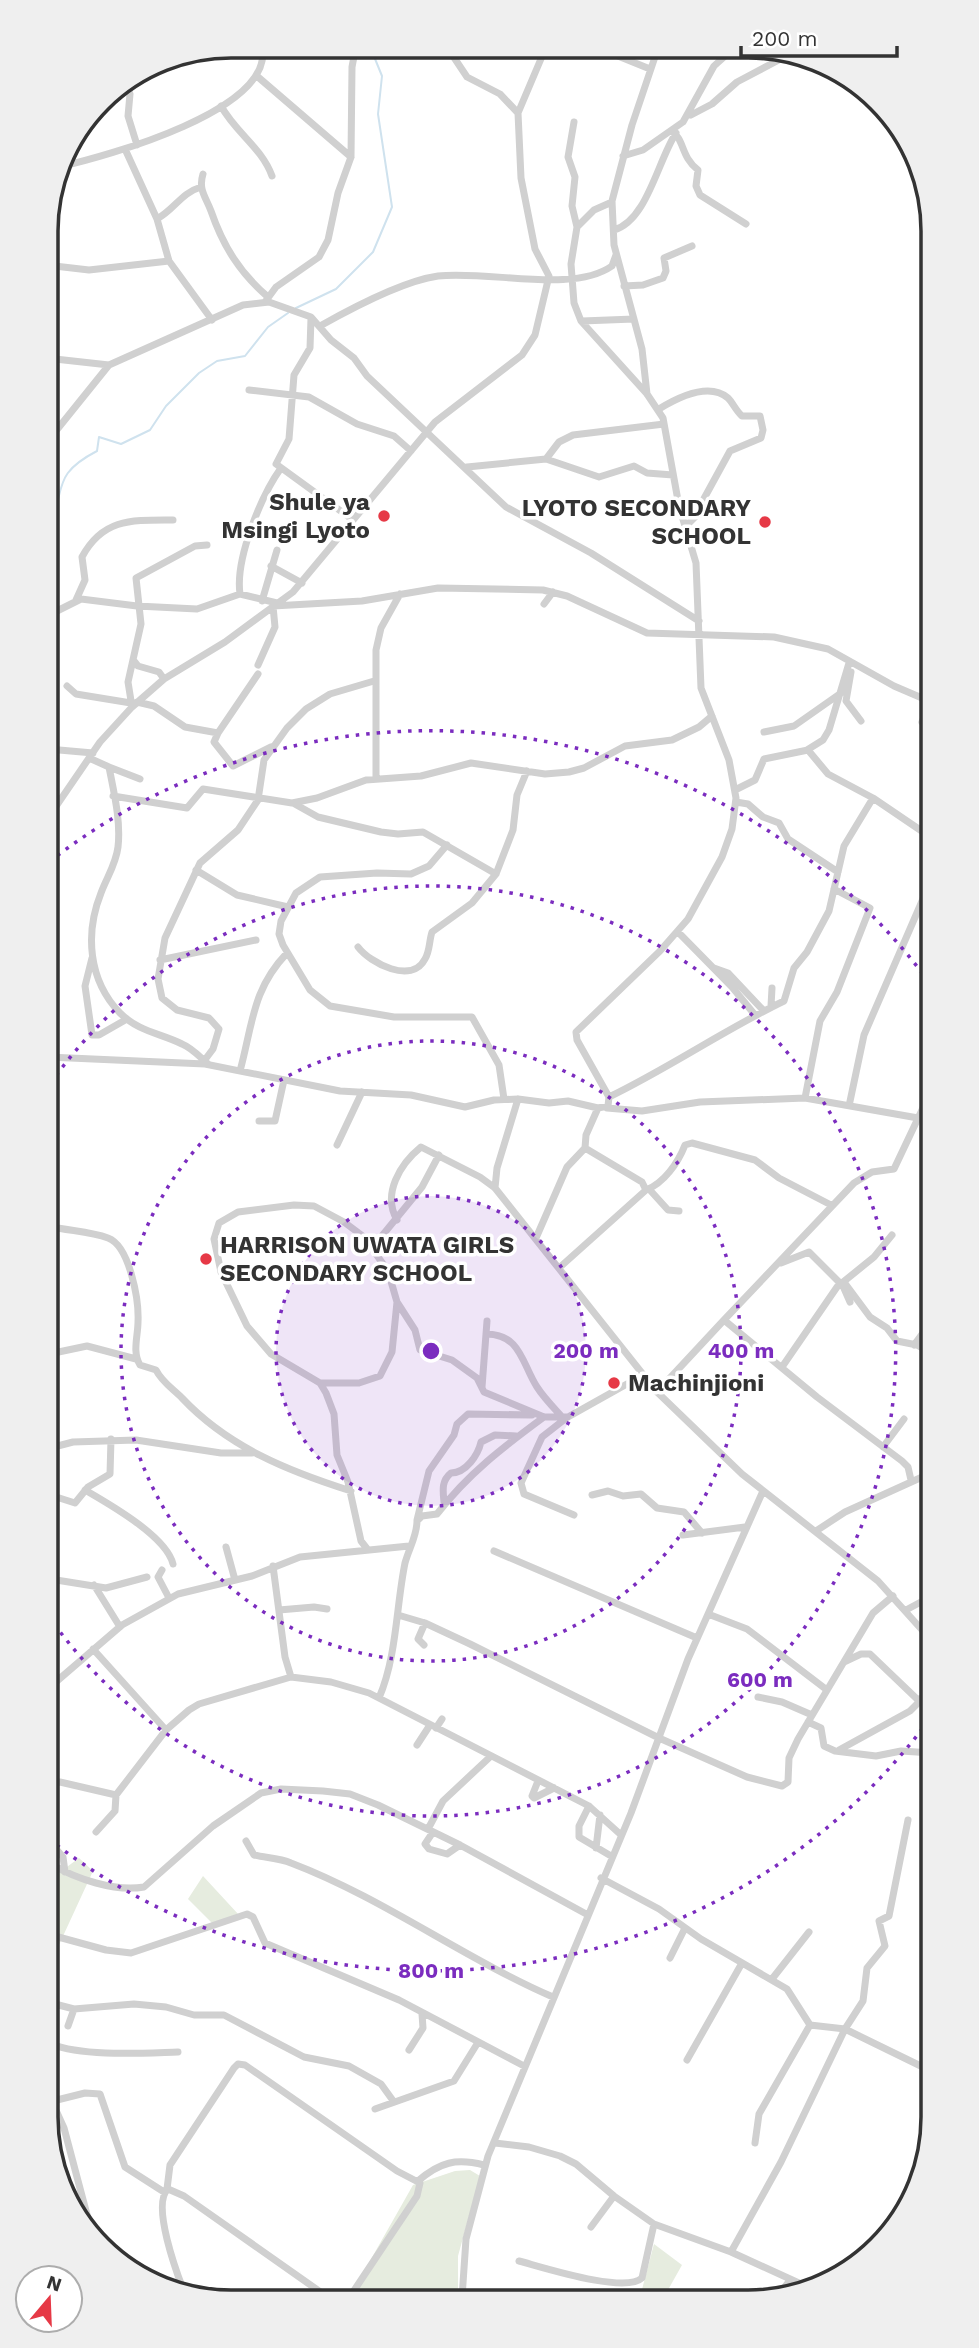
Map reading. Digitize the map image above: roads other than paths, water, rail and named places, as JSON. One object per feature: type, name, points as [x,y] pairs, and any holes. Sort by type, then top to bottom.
[{"type":"street","points":[[71,164],[137,145],[240,96],[258,77],[263,58]]},
{"type":"street","points":[[267,300],[276,287],[322,253],[351,158],[354,58]]},
{"type":"street","points":[[454,58],[467,77],[500,94],[518,113]]},
{"type":"street","points":[[58,803],[91,755],[133,704],[164,679],[225,642],[302,583],[428,430],[527,350],[537,328],[548,279],[547,268],[536,249],[522,178],[518,113],[541,58]]},
{"type":"street","points":[[623,58],[650,69]]},
{"type":"street","points":[[647,394],[642,349],[616,254],[612,202],[654,58]]},
{"type":"street","points":[[624,156],[643,150],[673,132],[687,117],[715,66],[723,58]]},
{"type":"street","points":[[687,117],[712,104],[737,82],[778,60]]},
{"type":"street","points":[[258,77],[351,158]]},
{"type":"street","points":[[129,91],[128,116],[137,145]]},
{"type":"street","points":[[221,106],[239,134],[263,155],[272,176]]},
{"type":"street","points":[[574,122],[568,157],[575,177],[572,206],[577,228],[571,279],[576,310],[582,321],[659,409],[664,424],[673,475],[696,563],[700,681],[729,760],[736,802],[732,829],[722,857],[678,932],[576,1032],[580,1045],[609,1097]]},
{"type":"street","points":[[673,132],[684,156],[698,170],[696,186],[700,195],[746,223]]},
{"type":"street","points":[[614,230],[631,221],[657,176],[673,132]]},
{"type":"street","points":[[125,149],[157,219],[169,261],[212,320]]},
{"type":"street","points":[[203,174],[201,187],[214,223],[237,267],[267,300]]},
{"type":"street","points":[[157,219],[173,210],[183,194],[201,187]]},
{"type":"street","points":[[577,228],[594,210],[612,202]]},
{"type":"street","points":[[624,286],[643,285],[663,278],[666,271],[664,258],[692,246]]},
{"type":"street","points":[[320,326],[396,288],[428,278],[475,274],[581,279],[604,272],[612,266],[616,254]]},
{"type":"street","points":[[58,266],[89,270],[169,261]]},
{"type":"street","points":[[58,428],[109,365],[243,305],[267,300],[285,305],[311,317],[354,358],[367,376],[512,511],[603,560],[699,621]]},
{"type":"street","points":[[311,317],[310,348],[296,370],[289,439],[276,464],[353,520]]},
{"type":"street","points":[[582,321],[634,319]]},
{"type":"street","points":[[58,359],[109,365]]},
{"type":"street","points":[[249,390],[309,397],[357,424],[387,433],[411,451]]},
{"type":"street","points":[[659,409],[686,396],[710,392],[727,398],[742,416],[760,416],[763,430],[761,438],[730,451],[703,506],[687,526]]},
{"type":"street","points":[[547,459],[559,442],[573,435],[664,424]]},
{"type":"street","points":[[467,467],[547,459],[598,477],[634,466],[647,473],[673,475]]},
{"type":"street","points":[[240,594],[239,575],[252,526],[265,493],[281,468]]},
{"type":"street","points":[[76,601],[85,580],[82,557],[101,531],[121,523],[173,520]]},
{"type":"street","points":[[133,704],[128,686],[140,635],[137,606],[139,574],[195,546],[207,545]]},
{"type":"street","points":[[262,601],[277,550]]},
{"type":"street","points":[[271,566],[302,583]]},
{"type":"street","points":[[58,610],[86,599],[137,606],[200,608],[240,594],[275,605],[338,603],[463,587],[553,592],[647,633],[774,637],[817,646],[921,700]]},
{"type":"street","points":[[544,604],[553,592]]},
{"type":"street","points":[[376,779],[374,681],[381,628],[400,594]]},
{"type":"street","points":[[258,665],[275,626],[275,605]]},
{"type":"street","points":[[735,790],[755,780],[764,759],[807,750],[826,736],[842,692],[848,660]]},
{"type":"street","points":[[848,660],[850,681],[846,701],[861,721]]},
{"type":"street","points":[[134,661],[142,667],[159,672],[164,679]]},
{"type":"street","points":[[258,674],[214,742],[233,766],[272,747]]},
{"type":"street","points":[[206,1063],[213,1049],[217,1026],[205,1016],[186,1013],[166,1003],[158,985],[165,938],[180,911],[196,870],[211,851],[238,830],[258,800],[263,766],[272,747],[311,705],[338,690],[374,681]]},
{"type":"street","points":[[67,686],[76,694],[154,706],[186,727],[218,733]]},
{"type":"street","points":[[764,732],[794,726],[842,692]]},
{"type":"street","points":[[113,796],[187,808],[203,789],[258,800],[292,803],[376,779],[421,776],[475,763],[553,774],[577,770],[625,746],[672,740],[699,727],[712,716]]},
{"type":"street","points":[[58,750],[91,755],[109,768],[140,779]]},
{"type":"street","points":[[807,750],[828,774],[873,798],[921,831]]},
{"type":"street","points":[[109,768],[117,814],[118,846],[92,925],[92,958],[85,986],[92,1035],[99,1035],[127,1019]]},
{"type":"street","points":[[358,947],[368,958],[388,968],[402,970],[417,966],[426,958],[432,932],[472,904],[496,874],[513,830],[517,795],[527,771]]},
{"type":"street","points":[[536,1238],[567,1167],[585,1148],[586,1135],[609,1097],[672,1066],[763,1010],[785,1000],[791,973],[819,931],[848,837],[873,798]]},
{"type":"street","points":[[736,802],[748,804],[763,817],[779,823],[788,839],[838,872]]},
{"type":"street","points":[[292,803],[324,819],[341,820],[391,834],[419,831],[496,874]]},
{"type":"street","points":[[447,845],[429,866],[411,874],[377,873],[320,877],[299,890],[279,928],[287,953],[314,996],[330,1006],[394,1017],[469,1015],[499,1065],[504,1099]]},
{"type":"street","points":[[196,870],[237,895],[288,907]]},
{"type":"street","points":[[804,1098],[820,1021],[837,992],[870,908],[834,889]]},
{"type":"street","points":[[849,1106],[864,1035],[921,903]]},
{"type":"street","points":[[678,932],[740,995],[755,1015]]},
{"type":"street","points":[[160,960],[256,940]]},
{"type":"street","points":[[240,1071],[258,994],[271,969],[287,953]]},
{"type":"street","points":[[92,958],[102,983],[127,1019],[145,1031],[183,1044],[206,1063]]},
{"type":"street","points":[[710,967],[728,973],[763,1010]]},
{"type":"street","points":[[771,1006],[772,988]]},
{"type":"street","points":[[58,1057],[206,1063],[340,1091],[411,1095],[465,1107],[518,1099],[549,1103],[573,1102],[642,1111],[700,1102],[804,1098],[918,1118]]},
{"type":"street","points":[[259,1121],[275,1121],[284,1080]]},
{"type":"street","points":[[337,1145],[362,1092]]},
{"type":"street","points":[[495,1188],[518,1099]]},
{"type":"street","points":[[657,1392],[780,1263],[831,1205],[866,1174],[894,1169],[921,1112]]},
{"type":"street","points":[[559,1268],[671,1170],[688,1142],[755,1160],[779,1178],[831,1205]]},
{"type":"street","points":[[397,1220],[391,1210],[391,1195],[398,1175],[421,1147],[495,1188],[657,1392],[763,1491],[816,1531],[893,1596],[921,1628]]},
{"type":"street","points":[[585,1148],[642,1182],[665,1208],[679,1211]]},
{"type":"street","points":[[372,1248],[422,1187],[439,1155]]},
{"type":"street","points":[[397,1301],[391,1352],[380,1376],[359,1383],[320,1383],[277,1359],[247,1326],[221,1272],[214,1231],[221,1221],[233,1213],[264,1207],[309,1205],[351,1226],[372,1248],[391,1276],[397,1301],[415,1330],[420,1350],[452,1360],[477,1378],[486,1393],[541,1416]]},
{"type":"street","points":[[58,1228],[98,1235],[116,1244],[127,1264],[136,1294],[136,1359]]},
{"type":"street","points":[[782,1367],[842,1282],[874,1257],[892,1235]]},
{"type":"street","points":[[780,1263],[809,1252],[827,1273],[842,1282],[870,1317],[887,1328],[897,1341],[921,1348]]},
{"type":"street","points":[[842,1282],[850,1302]]},
{"type":"street","points":[[724,1320],[908,1467],[911,1480]]},
{"type":"street","points":[[481,1388],[485,1376],[487,1321]]},
{"type":"street","points":[[486,1334],[501,1336],[513,1343],[535,1385],[565,1418]]},
{"type":"street","points":[[914,1345],[921,1336]]},
{"type":"street","points":[[58,1352],[87,1346],[136,1359],[142,1366],[156,1370],[162,1380],[201,1419],[252,1453],[297,1474],[351,1491]]},
{"type":"street","points":[[574,1515],[524,1494],[521,1483],[542,1437],[565,1418],[643,1375]]},
{"type":"street","points":[[320,1383],[332,1408],[337,1455],[351,1491],[362,1541],[368,1549]]},
{"type":"street","points":[[379,1698],[387,1678],[409,1546],[417,1531],[429,1471],[454,1435],[454,1429],[462,1417],[468,1414],[565,1418]]},
{"type":"street","points":[[417,1521],[422,1516],[437,1514],[444,1502],[484,1461],[541,1416]]},
{"type":"street","points":[[883,1447],[904,1419]]},
{"type":"street","points":[[444,1502],[443,1488],[446,1478],[477,1457],[481,1442],[495,1435],[516,1436]]},
{"type":"street","points":[[58,1498],[75,1503],[85,1490],[111,1472],[111,1440]]},
{"type":"street","points":[[58,1445],[144,1440],[221,1453],[252,1453]]},
{"type":"street","points":[[816,1531],[845,1512],[921,1476]]},
{"type":"street","points":[[85,1490],[137,1524],[167,1551],[173,1564]]},
{"type":"street","points":[[592,1495],[608,1491],[623,1496],[641,1494],[657,1508],[684,1512],[702,1533]]},
{"type":"street","points":[[463,2290],[466,2239],[484,2165],[588,1915],[697,1638],[763,1491]]},
{"type":"street","points":[[683,1535],[746,1527]]},
{"type":"street","points":[[58,1681],[120,1628],[169,1598],[196,1588],[256,1576],[300,1557],[409,1546]]},
{"type":"street","points":[[226,1547],[235,1580]]},
{"type":"street","points":[[494,1551],[697,1638]]},
{"type":"street","points":[[274,1566],[290,1677]]},
{"type":"street","points":[[162,1570],[158,1577],[169,1598]]},
{"type":"street","points":[[256,1576],[271,1580],[275,1586]]},
{"type":"street","points":[[58,1579],[111,1587],[146,1577]]},
{"type":"street","points":[[94,1585],[120,1628]]},
{"type":"street","points":[[398,1615],[425,1623],[659,1738],[747,1776],[782,1786],[788,1782],[790,1752],[873,1613],[893,1596]]},
{"type":"street","points":[[906,1610],[921,1602]]},
{"type":"street","points":[[279,1610],[314,1607],[327,1609]]},
{"type":"street","points":[[708,1614],[747,1629],[827,1690]]},
{"type":"street","points":[[424,1645],[418,1639],[425,1623]]},
{"type":"street","points":[[93,1649],[166,1730]]},
{"type":"street","points":[[838,1751],[910,1711],[921,1700],[873,1655],[864,1653],[844,1662]]},
{"type":"street","points":[[96,1832],[115,1811],[116,1795],[166,1730],[199,1703],[290,1677],[346,1685],[379,1698],[589,1806],[620,1834]]},
{"type":"street","points":[[758,1697],[782,1702],[810,1718],[822,1730],[824,1746],[838,1751],[876,1756],[895,1751],[921,1752]]},
{"type":"street","points":[[417,1745],[442,1719]]},
{"type":"street","points":[[460,1845],[447,1854],[429,1849],[425,1844],[443,1801],[491,1756]]},
{"type":"street","points":[[538,1781],[532,1796],[534,1798],[554,1788]]},
{"type":"street","points":[[58,1782],[116,1795]]},
{"type":"street","points":[[58,1868],[117,1887],[144,1887],[226,1816],[261,1793],[274,1789],[350,1794],[460,1845],[588,1915]]},
{"type":"street","points":[[589,1806],[578,1834],[580,1839],[611,1856]]},
{"type":"street","points":[[596,1848],[600,1815]]},
{"type":"street","points":[[731,2252],[781,2162],[845,2029],[866,1992],[867,1968],[884,1945],[879,1921],[889,1916],[908,1820]]},
{"type":"street","points":[[246,1841],[254,1855],[289,1862],[379,1903],[512,1978],[553,1997]]},
{"type":"street","points":[[58,1853],[64,1861],[65,1872]]},
{"type":"street","points":[[601,1878],[659,1909],[741,1963],[787,1989],[810,2025]]},
{"type":"street","points":[[58,1937],[106,1950],[131,1953],[247,1914],[253,1917],[265,1943],[399,2000],[477,2044],[524,2066]]},
{"type":"street","points":[[670,1958],[685,1928]]},
{"type":"street","points":[[772,1979],[809,1932]]},
{"type":"street","points":[[687,2060],[741,1963]]},
{"type":"street","points":[[58,2005],[74,2009],[134,2004],[166,2007],[194,2015],[228,2016],[304,2057],[349,2066],[382,2084],[394,2102]]},
{"type":"street","points":[[68,2026],[74,2009]]},
{"type":"street","points":[[422,2013],[423,2028]]},
{"type":"street","points":[[409,2050],[423,2028],[435,2021]]},
{"type":"street","points":[[810,2025],[845,2029],[921,2067]]},
{"type":"street","points":[[755,2143],[759,2114],[810,2025]]},
{"type":"street","points":[[375,2109],[454,2081],[477,2044]]},
{"type":"street","points":[[58,2046],[120,2053],[178,2052]]},
{"type":"street","points":[[182,2283],[161,2202],[170,2165],[234,2068],[241,2064],[298,2100],[397,2171],[418,2181]]},
{"type":"street","points":[[58,2099],[85,2093],[100,2094],[125,2167],[166,2190],[184,2196],[319,2290]]},
{"type":"street","points":[[58,2115],[86,2212]]},
{"type":"street","points":[[495,2143],[529,2147],[559,2156],[582,2168],[614,2196],[654,2224],[731,2252],[797,2283]]},
{"type":"street","points":[[418,2181],[445,2163],[463,2160],[484,2165]]},
{"type":"street","points":[[354,2290],[417,2196],[418,2181]]},
{"type":"street","points":[[591,2227],[614,2196]]},
{"type":"street","points":[[519,2261],[592,2279],[634,2283],[642,2278],[654,2224]]},
{"type":"street","points":[[786,2286],[790,2280]]},
{"type":"waterway","points":[[296,308],[336,289],[373,252],[392,207],[378,114],[382,76],[375,58]]},
{"type":"waterway","points":[[58,498],[72,468],[97,451],[99,437],[121,444],[150,430],[166,406],[199,373],[217,361],[245,356],[268,327],[288,313]]},
{"type":"place","name":"Shule ya Msingi Lyoto","points":[[384,516]]},
{"type":"place","name":"LYOTO SECONDARY SCHOOL","points":[[765,522]]},
{"type":"place","name":"HARRISON UWATA GIRLS SECONDARY SCHOOL","points":[[206,1259]]},
{"type":"place","name":"Machinjioni","points":[[614,1383]]}]
